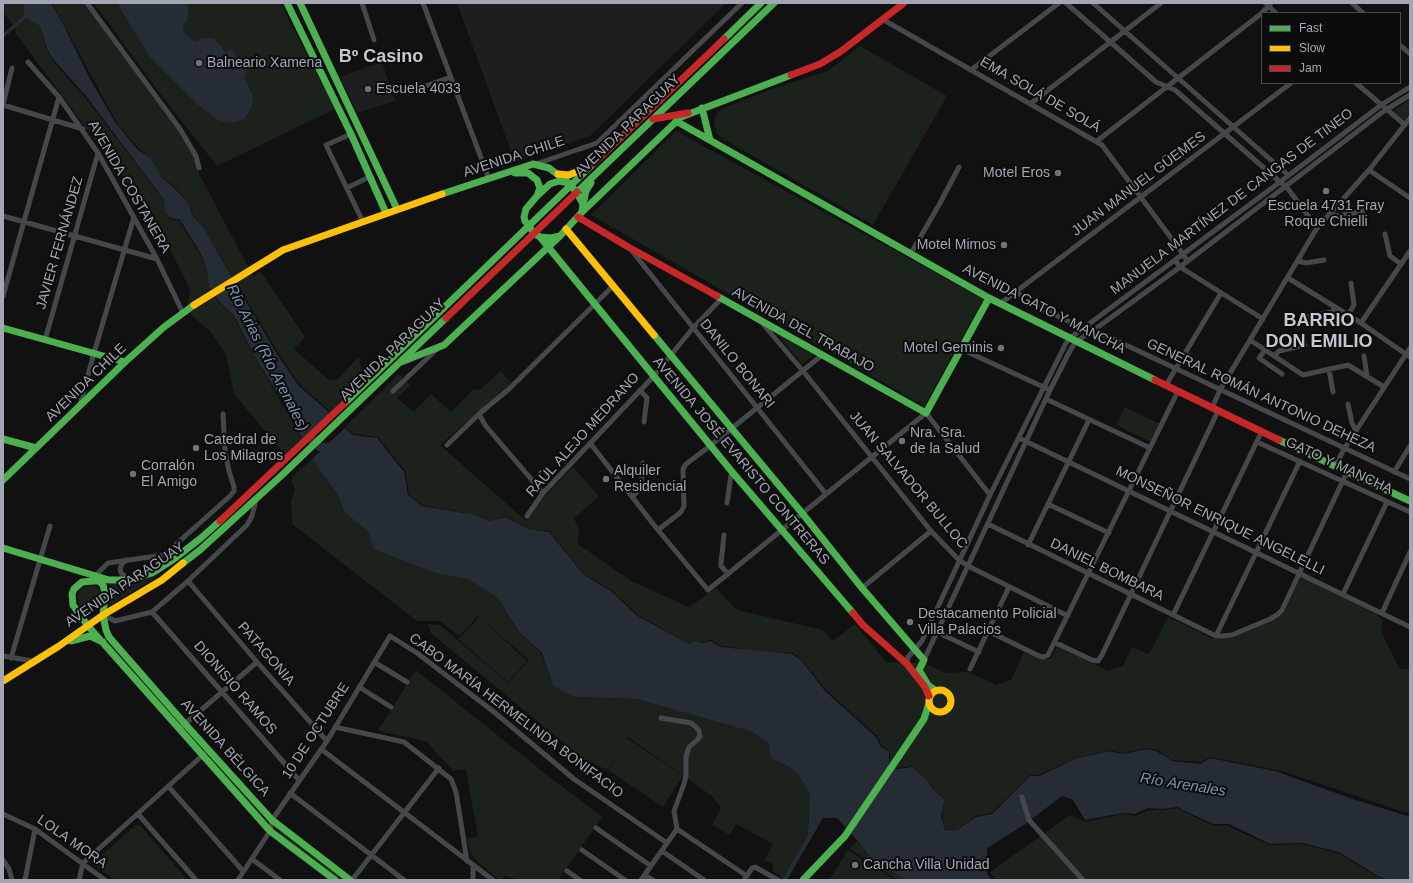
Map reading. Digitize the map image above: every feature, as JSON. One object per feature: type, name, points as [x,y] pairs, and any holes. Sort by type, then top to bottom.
[{"type":"main road","points":[[287,3],[351,134],[386,213]]},
{"type":"main road","points":[[300,3],[397,209]]},
{"type":"main road","name":"AVENIDA PARAGUAY","points":[[3,681],[59,646],[103,615],[167,576],[200,550],[282,475],[476,276],[761,3]]},
{"type":"main road","name":"AVENIDA PARAGUAY","points":[[3,548],[39,558],[97,578],[109,580],[129,580],[152,573],[174,559],[201,538],[370,384],[397,364],[537,235],[602,168],[774,3]]},
{"type":"main road","points":[[397,364],[448,342],[548,248],[581,211],[607,189],[676,121],[702,108],[820,64],[840,52],[904,3]]},
{"type":"main road","points":[[320,71],[322,66],[325,66],[331,70]]},
{"type":"main road","points":[[335,103],[342,103],[344,98]]},
{"type":"main road","points":[[702,108],[710,140]]},
{"type":"main road","points":[[653,119],[688,114]]},
{"type":"main road","name":"AVENIDA GATO Y MANCHA","points":[[667,118],[676,121],[990,298],[1215,410],[1410,501]]},
{"type":"main road","points":[[533,164],[544,166],[556,173],[570,185],[581,199],[581,211]]},
{"type":"main road","name":"AVENIDA CHILE","points":[[3,480],[125,362],[164,327],[182,313],[283,250],[397,209],[533,164]]},
{"type":"main road","points":[[556,173],[565,176],[592,166]]},
{"type":"main road","points":[[581,211],[586,191],[602,168]]},
{"type":"main road","points":[[503,174],[523,172],[533,176],[537,180],[540,188],[537,196]]},
{"type":"main road","points":[[529,226],[525,221],[525,212],[528,205],[537,196],[553,182],[559,181],[570,185]]},
{"type":"main road","name":"AVENIDA DEL TRABAJO","points":[[581,211],[630,248],[926,413]]},
{"type":"main road","name":"AVENIDA JOSÉ EVARISTO CONTRERAS","points":[[529,226],[595,304],[733,474],[863,625],[907,664],[931,696]]},
{"type":"main road","name":"AVENIDA JOSÉ EVARISTO CONTRERAS","points":[[566,229],[802,513],[862,588],[924,660]]},
{"type":"main road","points":[[537,235],[550,238],[560,236]]},
{"type":"main road","points":[[926,413],[990,298]]},
{"type":"main road","points":[[3,328],[125,362]]},
{"type":"main road","points":[[3,439],[36,448]]},
{"type":"main road","points":[[88,626],[73,605],[72,594],[74,589],[82,582],[97,578],[103,585],[105,593],[103,615]]},
{"type":"main road","name":"AVENIDA BÉLGICA","points":[[103,615],[109,637],[182,726],[203,755],[270,831],[335,880]]},
{"type":"main road","name":"AVENIDA BÉLGICA","points":[[88,626],[182,726],[209,750],[272,820],[351,880]]},
{"type":"main road","points":[[59,646],[90,636],[103,642]]},
{"type":"main road","points":[[924,660],[919,670],[928,685],[933,709],[940,712]]},
{"type":"main road","points":[[803,880],[845,836],[924,719],[931,696],[938,689],[945,690],[951,698],[948,708],[932,714],[924,719]]},
{"type":"street","points":[[87,3],[180,129],[196,156],[199,168]]},
{"type":"street","points":[[362,3],[374,40]]},
{"type":"street","points":[[423,3],[488,179]]},
{"type":"street","name":"AVENIDA CHILE","points":[[533,164],[597,143],[742,3]]},
{"type":"street","points":[[971,70],[1059,3]]},
{"type":"street","points":[[1066,3],[1156,82],[1175,90],[1286,186],[1317,228]]},
{"type":"street","points":[[1093,3],[1288,175],[1286,186]]},
{"type":"street","points":[[1030,104],[1161,3]]},
{"type":"street","points":[[1352,3],[1363,12]]},
{"type":"street","points":[[1268,4],[1275,12]]},
{"type":"street","points":[[1097,141],[1261,14]]},
{"type":"street","name":"EMA SOLÁ DE SOLÁ","points":[[882,19],[1097,141],[1102,145],[1187,261]]},
{"type":"street","points":[[1401,46],[1410,54]]},
{"type":"street","name":"AVENIDA COSTANERA","points":[[28,62],[59,97],[83,129],[98,153],[134,217],[182,313]]},
{"type":"street","points":[[12,68],[3,105],[83,129]]},
{"type":"street","points":[[420,88],[451,77]]},
{"type":"street","name":"JUAN MANUEL GÜEMES","points":[[1002,303],[1290,84]]},
{"type":"street","points":[[1357,84],[1404,125]]},
{"type":"street","name":"MANUELA MARTÍNEZ DE CANGAS DE TINEO","points":[[1074,340],[1086,328],[1175,260],[1381,105],[1410,87]]},
{"type":"street","name":"MANUELA MARTÍNEZ DE CANGAS DE TINEO","points":[[1074,340],[1094,330],[1180,267],[1386,110],[1410,95]]},
{"type":"street","points":[[3,296],[59,97]]},
{"type":"street","points":[[1056,643],[1092,660],[1098,661],[1171,511],[1215,410],[1220,390],[1317,228],[1369,170],[1410,118]]},
{"type":"street","points":[[351,134],[326,145],[363,222]]},
{"type":"street","name":"JAVIER FERNÁNDEZ","points":[[45,340],[98,153]]},
{"type":"street","points":[[555,158],[552,164],[556,173]]},
{"type":"street","points":[[911,253],[940,205],[960,167]]},
{"type":"street","points":[[1369,170],[1410,198]]},
{"type":"street","points":[[346,188],[370,177]]},
{"type":"street","points":[[1330,213],[1337,216],[1363,212]]},
{"type":"street","points":[[3,216],[156,259]]},
{"type":"street","points":[[80,407],[94,353],[134,217]]},
{"type":"street","points":[[1385,234],[1390,256],[1401,264]]},
{"type":"street","name":"DANILO BONARI","points":[[630,248],[826,494]]},
{"type":"street","points":[[1361,323],[1410,251]]},
{"type":"street","points":[[1175,260],[1180,267],[1263,318]]},
{"type":"street","points":[[1298,260],[1306,263],[1324,260]]},
{"type":"street","points":[[1288,278],[1361,323],[1408,355]]},
{"type":"street","points":[[1348,315],[1354,305],[1351,283]]},
{"type":"street","points":[[446,445],[479,414],[509,389],[613,286]]},
{"type":"street","name":"GENERAL ROMÁN ANTONIO DEHEZA","points":[[1017,292],[1027,301],[1078,325],[1094,330],[1410,479]]},
{"type":"street","points":[[1166,385],[1221,293]]},
{"type":"street","name":"RAÚL ALEJO MEDRANO","points":[[527,516],[543,493],[653,377],[670,354],[721,299]]},
{"type":"street","points":[[1306,317],[1332,312],[1335,307]]},
{"type":"street","name":"JUAN SALVADOR BULLOC","points":[[760,321],[803,371],[931,531],[959,560],[968,566],[1068,616]]},
{"type":"street","points":[[907,664],[908,657],[922,641],[990,495],[1066,343],[1074,340]]},
{"type":"street","points":[[924,660],[1074,340]]},
{"type":"street","points":[[1250,340],[1303,375],[1348,365],[1384,387]]},
{"type":"street","points":[[1274,356],[1279,351],[1306,346]]},
{"type":"street","points":[[392,391],[439,347]]},
{"type":"street","points":[[1335,466],[1344,448],[1384,387],[1408,355],[1410,348]]},
{"type":"street","points":[[961,349],[1050,390]]},
{"type":"street","points":[[1264,350],[1259,358],[1282,374]]},
{"type":"street","points":[[658,530],[681,512],[684,506],[683,469],[686,464],[822,356]]},
{"type":"street","points":[[1364,356],[1368,376]]},
{"type":"street","points":[[1329,369],[1333,392]]},
{"type":"street","points":[[640,390],[647,398],[644,422]]},
{"type":"street","points":[[988,632],[1038,656],[1043,657],[1048,655],[1056,643],[1088,574],[1178,392]]},
{"type":"street","points":[[1046,399],[1150,448]]},
{"type":"street","points":[[1348,404],[1352,423],[1356,430]]},
{"type":"street","points":[[590,443],[658,530],[708,590],[926,413]]},
{"type":"street","name":"AVENIDA DEL TRABAJO","points":[[926,413],[990,495]]},
{"type":"street","points":[[97,578],[108,563],[164,555],[234,491],[225,452],[223,414]]},
{"type":"street","points":[[479,414],[485,425],[543,493]]},
{"type":"street","points":[[1028,545],[1089,420]]},
{"type":"street","points":[[1173,615],[1262,432]]},
{"type":"street","name":"MONSEÑOR ENRIQUE ANGELELLI","points":[[1018,438],[1410,627]]},
{"type":"street","name":"GATO Y MANCHA","points":[[1258,442],[1410,512]]},
{"type":"street","points":[[1394,472],[1410,446]]},
{"type":"street","points":[[1300,461],[1216,636],[1232,635],[1270,619],[1282,610],[1347,472]]},
{"type":"street","points":[[632,497],[641,488],[643,463]]},
{"type":"street","points":[[727,503],[731,475],[733,474]]},
{"type":"street","points":[[103,615],[115,621],[152,612],[188,581],[247,525],[252,516],[256,499]]},
{"type":"street","points":[[1343,594],[1387,502]]},
{"type":"street","points":[[1048,504],[1108,533]]},
{"type":"street","name":"DANIEL BOMBARA","points":[[988,524],[1028,545],[1216,636]]},
{"type":"street","points":[[11,658],[39,558],[50,526]]},
{"type":"street","points":[[862,588],[931,531]]},
{"type":"street","points":[[724,535],[721,563],[728,574]]},
{"type":"street","points":[[1382,613],[1410,552]]},
{"type":"street","points":[[127,560],[122,564],[120,569],[121,573],[129,580]]},
{"type":"street","name":"PATAGONIA","points":[[188,581],[327,741]]},
{"type":"street","points":[[970,669],[1009,587]]},
{"type":"street","name":"DIONISIO RAMOS","points":[[152,612],[299,780]]},
{"type":"street","points":[[937,632],[979,652]]},
{"type":"street","name":"10 DE OCTUBRE","points":[[238,880],[270,831],[272,820],[327,741],[390,636]]},
{"type":"street","name":"CABO MARÍA HERMELINDA BONIFACIO","points":[[390,636],[417,653],[488,708],[574,779],[667,843]]},
{"type":"street","points":[[3,656],[33,661]]},
{"type":"street","points":[[182,726],[257,662]]},
{"type":"street","points":[[374,662],[407,682]]},
{"type":"street","points":[[359,687],[391,707]]},
{"type":"street","points":[[661,718],[691,724],[696,727],[700,736],[689,747],[686,757],[685,780],[674,811],[677,829],[745,878],[752,868],[755,867],[777,880]]},
{"type":"street","points":[[335,727],[404,742],[439,768],[451,779],[454,784],[467,861]]},
{"type":"street","points":[[321,749],[493,880]]},
{"type":"street","points":[[79,880],[83,863],[209,750]]},
{"type":"street","points":[[351,880],[439,768]]},
{"type":"street","points":[[168,786],[244,871]]},
{"type":"street","points":[[290,793],[404,880]]},
{"type":"street","points":[[1022,797],[1029,820],[1083,880]]},
{"type":"street","name":"LOLA MORA","points":[[3,814],[35,829],[105,880]]},
{"type":"street","points":[[138,814],[196,880]]},
{"type":"street","points":[[596,828],[651,866]]},
{"type":"street","points":[[25,880],[35,829]]},
{"type":"street","points":[[641,880],[677,829]]},
{"type":"street","points":[[582,850],[626,880]]},
{"type":"street","points":[[662,851],[704,880]]},
{"type":"street","points":[[252,859],[280,880]]},
{"type":"street","points":[[3,860],[9,869],[12,880]]},
{"type":"street","points":[[473,865],[473,880]]},
{"type":"street","points":[[567,872],[580,880]]},
{"type":"street","points":[[645,875],[653,880]]},
{"type":"shaded area","points":[[3,3],[24,3],[24,15],[13,25],[3,12]]},
{"type":"shaded area","points":[[52,3],[84,3],[179,130],[194,156],[200,176],[253,276],[260,271],[305,337],[294,349],[329,380],[337,380],[359,356],[363,378],[331,412],[300,385],[277,351],[203,227],[193,215],[189,202],[172,184],[162,178],[151,158],[139,149],[117,123]]},
{"type":"shaded area","points":[[94,3],[280,3],[335,109],[217,166],[159,92]]},
{"type":"shaded area","points":[[457,3],[726,3],[590,136],[515,162]]},
{"type":"shaded area","points":[[26,18],[40,26],[46,48],[51,58],[85,97],[164,201],[165,213],[169,218],[179,221],[200,254],[207,270],[209,288],[222,306],[233,316],[302,440],[285,455],[234,394],[226,354],[210,331],[191,315],[188,303],[190,289],[149,212],[16,34],[15,27]]},
{"type":"shaded area","points":[[860,46],[947,96],[873,225],[723,139],[717,133],[714,123],[716,116],[721,109],[769,90],[828,71]]},
{"type":"shaded area","name":"Escuela 4033","points":[[382,62],[395,101],[357,113],[340,77]]},
{"type":"shaded area","points":[[1410,99],[1410,112],[1404,121],[1393,111]]},
{"type":"shaded area","points":[[676,131],[983,299],[924,406],[591,215]]},
{"type":"shaded area","points":[[779,334],[814,355],[802,364],[778,335]]},
{"type":"shaded area","points":[[501,371],[511,383],[440,445],[526,521],[545,496],[573,467],[599,497],[574,518],[579,531],[578,544],[631,581],[689,607],[716,588],[737,610],[823,630],[833,641],[855,624],[886,662],[924,663],[945,673],[968,672],[996,685],[1011,680],[1024,652],[1039,659],[1051,658],[1057,646],[1108,671],[1123,666],[1132,647],[1149,654],[1168,617],[1213,639],[1232,638],[1278,618],[1285,610],[1301,576],[1377,614],[1383,621],[1381,631],[1399,668],[1410,670],[1410,814],[1282,771],[1210,757],[1201,762],[1173,760],[1157,750],[1147,748],[1123,753],[1109,750],[1074,759],[1039,775],[1030,775],[991,813],[975,816],[957,830],[945,829],[942,816],[945,800],[912,766],[897,768],[890,765],[890,751],[882,746],[877,736],[826,690],[802,660],[793,653],[766,652],[721,646],[710,640],[704,642],[696,641],[689,644],[637,614],[611,590],[585,575],[549,531],[529,529],[506,516],[490,521],[475,515],[422,505],[409,495],[405,471],[378,437],[353,434],[345,427],[399,374],[410,385],[397,398],[414,412],[431,394],[451,412],[473,390],[481,389]]},
{"type":"shaded area","points":[[1125,407],[1160,424],[1151,442],[1116,425]]},
{"type":"shaded area","points":[[312,459],[338,495],[344,512],[369,532],[373,549],[435,573],[468,579],[498,598],[517,631],[541,653],[553,686],[574,697],[637,699],[753,732],[768,743],[771,759],[786,765],[797,773],[810,794],[808,834],[783,878],[773,871],[773,864],[765,860],[773,844],[736,824],[730,835],[712,825],[721,808],[712,796],[628,737],[607,770],[582,758],[431,633],[428,624],[440,625],[508,683],[529,660],[478,616],[459,636],[440,621],[417,621],[292,524],[291,500],[295,490],[291,478]]},
{"type":"shaded area","points":[[154,577],[155,578],[109,606],[109,584],[132,584]]},
{"type":"shaded area","points":[[92,585],[97,587],[101,594],[100,605],[94,612],[87,613],[82,610],[78,603],[78,594],[82,588]]},
{"type":"shaded area","points":[[479,617],[527,661],[508,682],[458,639]]},
{"type":"shaded area","points":[[109,642],[179,723],[108,644]]},
{"type":"shaded area","points":[[416,670],[602,817],[558,880],[522,880],[504,876],[502,880],[500,880],[487,870],[475,859],[469,848],[467,838],[478,837],[466,769],[453,771],[426,741],[378,731]]},
{"type":"shaded area","points":[[627,738],[683,776],[663,807],[608,770]]},
{"type":"shaded area","points":[[211,758],[266,820],[266,822],[210,759]]},
{"type":"shaded area","points":[[1177,808],[1212,825],[1228,826],[1269,845],[1302,844],[1338,853],[1378,877],[1386,880],[996,880],[990,872],[1070,815],[1086,822],[1122,814],[1136,816],[1148,810]]},
{"type":"shaded area","points":[[136,825],[140,825],[187,880],[115,880],[94,865],[94,862]]},
{"type":"shaded area","points":[[281,831],[344,880],[340,880],[279,834]]},
{"type":"shaded area","points":[[858,841],[872,861],[906,880],[898,880],[849,848]]},
{"type":"shaded area","name":"Cancha Villa Unidad","points":[[848,850],[895,880],[829,880]]},
{"type":"water","points":[[24,3],[51,3],[90,79],[115,122],[138,150],[151,158],[162,178],[189,203],[192,215],[203,227],[275,351],[299,386],[330,413],[302,439],[290,413],[258,362],[234,316],[223,306],[209,287],[207,270],[201,254],[180,220],[169,217],[165,212],[164,200],[86,96],[52,58],[40,26],[26,18],[3,38],[3,34],[24,15]]},
{"type":"water","name":"Balneario Xamena","points":[[117,3],[185,3],[189,7],[187,21],[183,24],[184,32],[190,39],[198,42],[202,38],[214,38],[226,53],[231,49],[247,70],[244,78],[253,97],[252,106],[244,119],[230,123],[218,120],[197,104],[150,57]]},
{"type":"water","name":"Río Arenales","points":[[345,428],[353,435],[377,438],[404,472],[408,495],[422,506],[475,515],[490,521],[506,517],[528,529],[549,532],[584,575],[611,591],[636,615],[689,644],[696,641],[704,643],[710,641],[721,647],[792,654],[801,660],[825,691],[876,737],[881,747],[889,751],[889,765],[897,769],[912,767],[927,780],[932,788],[945,800],[941,816],[945,830],[957,830],[976,817],[992,814],[1030,776],[1039,776],[1075,759],[1109,751],[1123,754],[1147,749],[1156,751],[1173,761],[1201,764],[1210,758],[1275,771],[1347,797],[1410,817],[1410,880],[1389,880],[1378,876],[1339,852],[1302,843],[1270,844],[1229,824],[1213,824],[1177,807],[1162,809],[1148,808],[1135,814],[1123,813],[1085,820],[1073,800],[1062,796],[1024,825],[987,848],[987,874],[992,880],[906,880],[872,860],[858,841],[837,818],[823,818],[787,880],[782,880],[808,834],[810,794],[797,773],[786,765],[771,759],[768,743],[753,732],[637,699],[574,697],[553,686],[542,653],[518,631],[498,598],[468,579],[435,573],[373,549],[369,532],[344,512],[338,495],[312,459]]},
{"type":"waterway","name":"Río Arias (Río Arenales)","points":[[310,438],[320,447],[336,448]]},
{"type":"traffic: fast","points":[[287,3],[351,134],[386,213]]},
{"type":"traffic: fast","points":[[300,3],[397,209]]},
{"type":"traffic: fast","points":[[724,39],[761,3]]},
{"type":"traffic: fast","points":[[577,192],[774,3]]},
{"type":"traffic: fast","points":[[582,212],[681,117],[791,75]]},
{"type":"traffic: fast","points":[[702,108],[710,140]]},
{"type":"traffic: fast","points":[[676,121],[989,298],[1155,380]]},
{"type":"traffic: fast","points":[[442,194],[533,164],[549,168],[569,183]]},
{"type":"traffic: fast","points":[[345,403],[593,164]]},
{"type":"traffic: fast","points":[[515,173],[528,173],[537,180],[540,188],[537,196]]},
{"type":"traffic: fast","points":[[559,181],[569,183],[577,193],[583,204],[582,212],[560,236],[551,238],[540,237],[534,233],[525,221],[524,217],[526,209],[550,184],[559,181]]},
{"type":"traffic: fast","points":[[583,204],[586,191],[591,183]]},
{"type":"traffic: fast","points":[[401,362],[444,345],[560,236]]},
{"type":"traffic: fast","points":[[540,237],[733,473],[853,613]]},
{"type":"traffic: fast","points":[[717,296],[926,413],[989,298]]},
{"type":"traffic: fast","points":[[3,480],[125,362],[164,327],[194,305]]},
{"type":"traffic: fast","points":[[183,563],[200,550],[282,475],[446,318]]},
{"type":"traffic: fast","points":[[3,328],[125,362]]},
{"type":"traffic: fast","points":[[654,335],[802,513],[862,588],[924,660],[919,670],[928,685],[935,690]]},
{"type":"traffic: fast","points":[[3,439],[36,448]]},
{"type":"traffic: fast","points":[[1279,440],[1410,501]]},
{"type":"traffic: fast","points":[[3,548],[109,580],[129,580],[152,573],[174,559],[220,521]]},
{"type":"traffic: fast","points":[[96,578],[103,585],[105,593],[103,615],[109,637],[272,820],[350,880]]},
{"type":"traffic: fast","points":[[106,580],[82,582],[74,589],[72,594],[73,605],[88,626],[270,831],[335,880]]},
{"type":"traffic: fast","points":[[71,641],[90,636],[103,642]]},
{"type":"traffic: fast","points":[[803,880],[845,836],[924,719],[929,703]]},
{"type":"traffic: slow","points":[[558,174],[569,175],[586,168]]},
{"type":"traffic: slow","points":[[194,305],[283,250],[442,194]]},
{"type":"traffic: slow","points":[[566,229],[654,335]]},
{"type":"traffic: slow","points":[[3,681],[59,646],[103,615],[162,580],[183,563]]},
{"type":"traffic: slow","points":[[940,690],[948,693],[951,701],[948,709],[940,712],[932,709],[929,701],[932,693],[940,690]]},
{"type":"traffic: jam","points":[[791,75],[820,64],[840,52],[904,3]]},
{"type":"traffic: jam","points":[[593,164],[724,39]]},
{"type":"traffic: jam","points":[[653,119],[688,113]]},
{"type":"traffic: jam","points":[[446,318],[577,192]]},
{"type":"traffic: jam","points":[[578,217],[630,248],[717,296]]},
{"type":"traffic: jam","points":[[1155,380],[1279,440]]},
{"type":"traffic: jam","points":[[220,521],[345,403]]},
{"type":"traffic: jam","points":[[853,613],[863,625],[907,664],[925,687],[929,696]]},
{"type":"place","name":"Balneario Xamena","points":[[199,63]]},
{"type":"place","name":"Escuela 4033","points":[[368,89]]},
{"type":"place","name":"Motel Eros","points":[[1058,173]]},
{"type":"place","name":"Escuela 4731 Fray Roque Chielli","points":[[1326,191]]},
{"type":"place","name":"Motel Mimos","points":[[1004,245]]},
{"type":"place","name":"Motel Geminis","points":[[1001,348]]},
{"type":"place","name":"Nra. Sra. de la Salud","points":[[902,441]]},
{"type":"place","name":"Catedral de Los Milagros","points":[[196,448]]},
{"type":"place","name":"Corralón El Amigo","points":[[133,474]]},
{"type":"place","name":"Alquiler Residencial","points":[[606,479]]},
{"type":"place","name":"Destacamento Policial Villa Palacios","points":[[910,622]]},
{"type":"place","name":"Cancha Villa Unidad","points":[[855,865]]},
{"type":"district","name":"Bº Casino","points":[[381,57]]},
{"type":"district","name":"BARRIO DON EMILIO","points":[[1319,331]]}]
